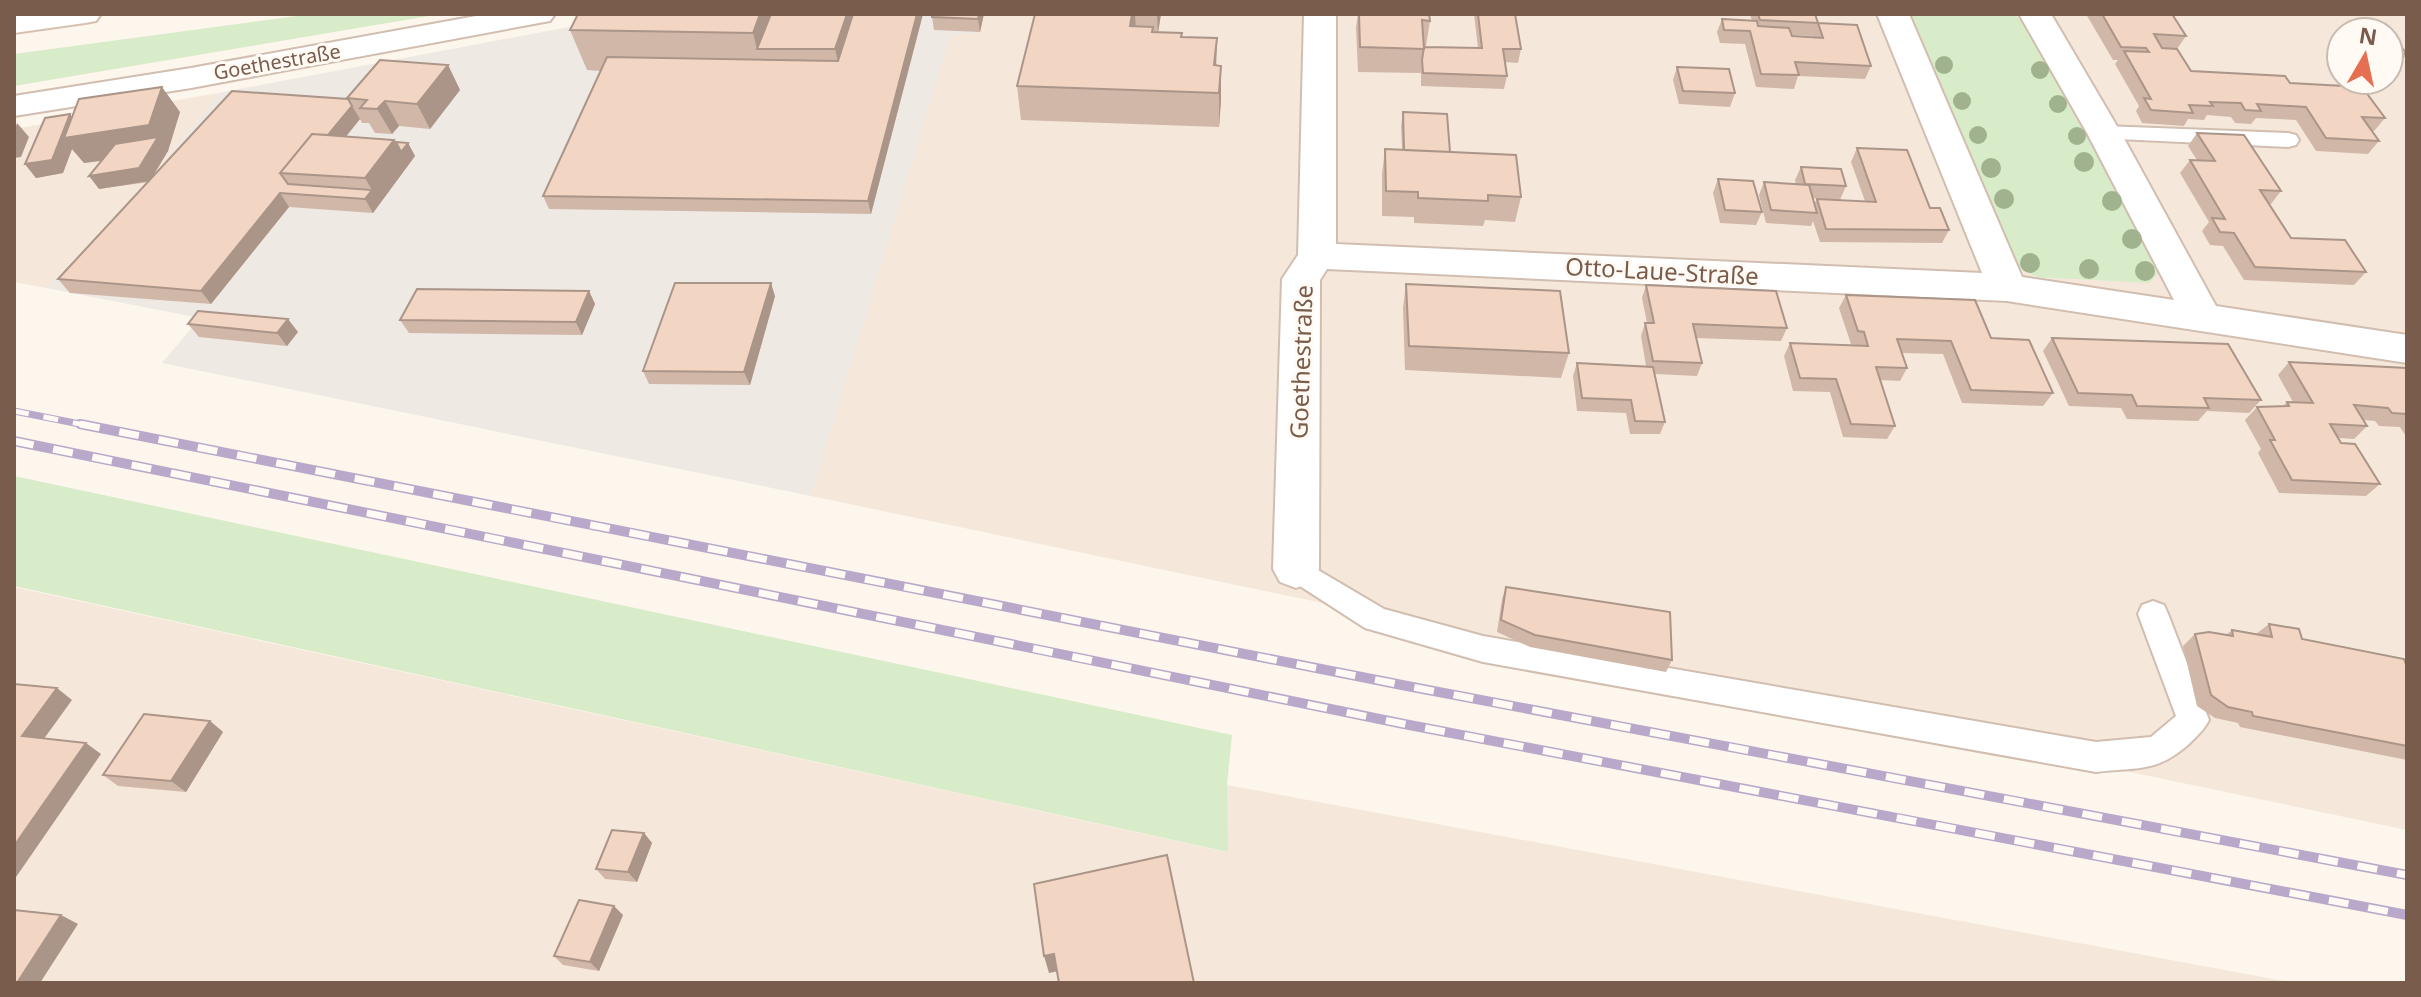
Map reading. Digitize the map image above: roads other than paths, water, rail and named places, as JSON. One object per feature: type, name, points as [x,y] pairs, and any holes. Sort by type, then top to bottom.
[{"type":"street","points":[[14,23],[85,14]]},
{"type":"street","name":"Goethestraße","points":[[14,106],[191,78],[539,14]]},
{"type":"street","name":"Goethestraße","points":[[1296,569],[1301,279],[1317,256],[1320,14]]},
{"type":"street","points":[[1893,14],[2007,288]]},
{"type":"street","points":[[2035,14],[2104,133],[2203,318]]},
{"type":"street","name":"Otto-Laue-Straße","points":[[1317,256],[2007,288],[2407,349]]},
{"type":"lane","points":[[2104,133],[2288,140]]},
{"type":"lane","points":[[1296,569],[1376,619],[1483,649],[2096,757],[2158,751],[2193,720],[2153,614]]},
{"type":"railway","points":[[14,411],[90,426]]},
{"type":"railway","points":[[80,424],[1407,686],[2407,875]]},
{"type":"railway","points":[[14,441],[1404,724],[2407,915]]}]
